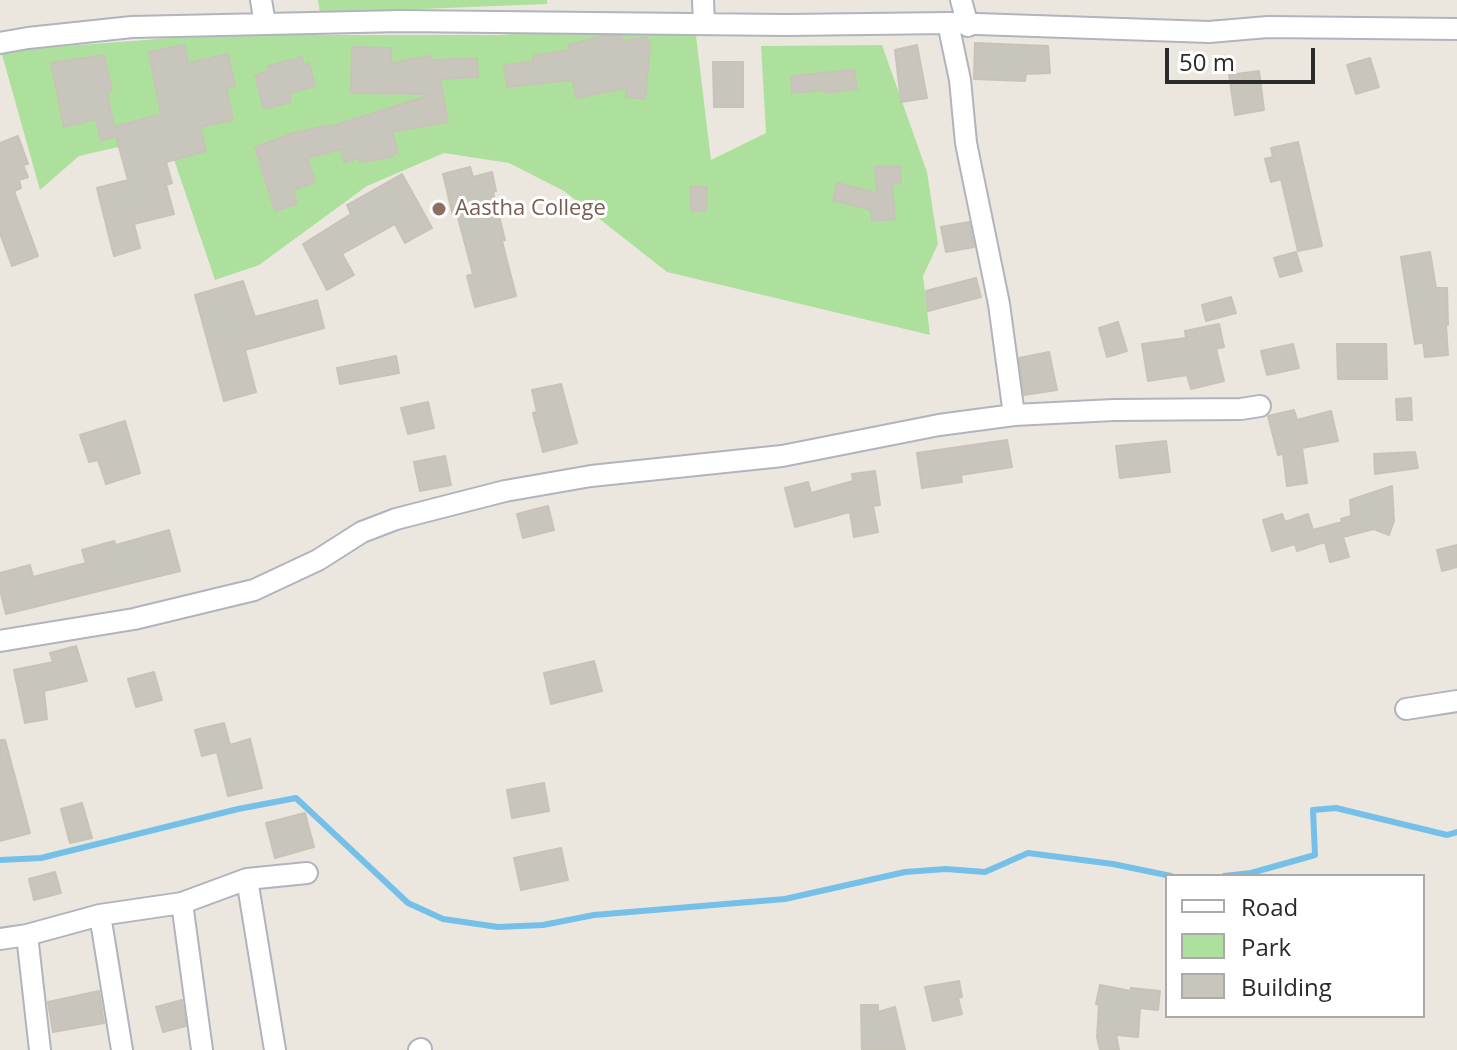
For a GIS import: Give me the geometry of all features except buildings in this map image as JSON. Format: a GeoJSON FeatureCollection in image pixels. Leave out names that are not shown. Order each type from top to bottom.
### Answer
{"type":"FeatureCollection","features":[{"type":"Feature","properties":{"kind":"street"},"geometry":{"type":"LineString","coordinates":[[261,0],[265,24]]}},
{"type":"Feature","properties":{"kind":"street"},"geometry":{"type":"LineString","coordinates":[[703,0],[704,24]]}},
{"type":"Feature","properties":{"kind":"street"},"geometry":{"type":"LineString","coordinates":[[961,0],[958,24],[966,143],[999,304],[1014,415]]}},
{"type":"Feature","properties":{"kind":"street"},"geometry":{"type":"LineString","coordinates":[[0,43],[132,27],[401,21],[958,24],[1209,32],[1268,27],[1457,29]]}},
{"type":"Feature","properties":{"kind":"street"},"geometry":{"type":"LineString","coordinates":[[0,641],[134,619],[254,590],[318,560],[362,532],[476,497],[591,476],[782,456],[939,425],[1014,415],[1260,406]]}},
{"type":"Feature","properties":{"kind":"street"},"geometry":{"type":"LineString","coordinates":[[1406,709],[1457,701]]}},
{"type":"Feature","properties":{"kind":"street"},"geometry":{"type":"LineString","coordinates":[[0,939],[27,935],[100,915],[182,903],[247,879],[307,873]]}},
{"type":"Feature","properties":{"kind":"street"},"geometry":{"type":"LineString","coordinates":[[247,879],[275,1050]]}},
{"type":"Feature","properties":{"kind":"street"},"geometry":{"type":"LineString","coordinates":[[182,903],[202,1050]]}},
{"type":"Feature","properties":{"kind":"street"},"geometry":{"type":"LineString","coordinates":[[100,915],[122,1050]]}},
{"type":"Feature","properties":{"kind":"street"},"geometry":{"type":"LineString","coordinates":[[27,935],[40,1050]]}},
{"type":"Feature","properties":{"kind":"green space"},"geometry":{"type":"Polygon","coordinates":[[[318,0],[547,0],[547,4],[320,13],[318,0]]]}},
{"type":"Feature","properties":{"kind":"green space"},"geometry":{"type":"Polygon","coordinates":[[[608,27],[696,36],[711,160],[766,133],[761,46],[882,45],[927,172],[938,244],[923,276],[930,335],[667,272],[564,191],[509,163],[444,153],[367,186],[259,265],[215,280],[166,136],[79,156],[40,190],[1,51],[210,35],[500,35],[608,27]]]}},
{"type":"Feature","properties":{"kind":"waterway"},"geometry":{"type":"LineString","coordinates":[[0,860],[41,858],[238,809],[296,798],[408,903],[443,919],[498,927],[543,925],[594,915],[785,899],[905,872],[946,869],[985,872],[1028,853],[1113,864],[1165,875]]}},
{"type":"Feature","properties":{"kind":"waterway"},"geometry":{"type":"LineString","coordinates":[[1242,874],[1315,855],[1313,810],[1336,808],[1447,835],[1457,832]]}},
{"type":"Feature","properties":{"kind":"place","name":"Aastha College"},"geometry":{"type":"Point","coordinates":[439,209]}}]}
